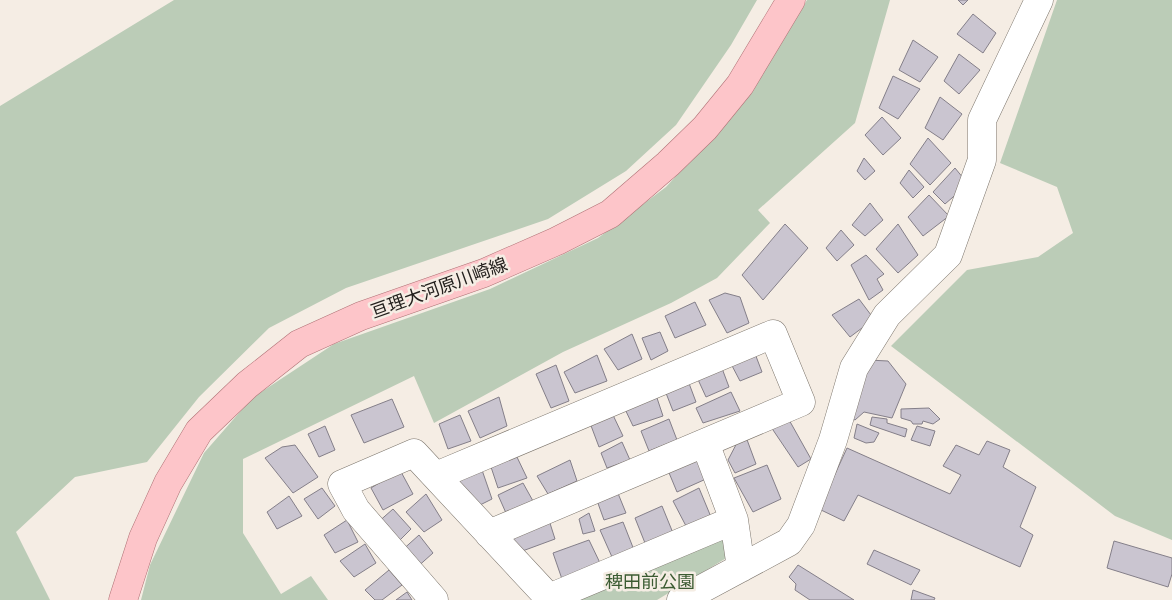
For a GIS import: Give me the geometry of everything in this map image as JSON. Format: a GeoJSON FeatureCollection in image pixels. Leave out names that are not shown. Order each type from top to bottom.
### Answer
{"type":"FeatureCollection","features":[{"type":"Feature","properties":{"kind":"main road","name":"亘理大河原川崎線"},"geometry":{"type":"LineString","coordinates":[[123,600],[143,538],[168,483],[199,431],[247,385],[299,344],[361,316],[484,273],[557,241],[610,214],[668,164],[705,128],[740,84],[791,0]]}},
{"type":"Feature","properties":{"kind":"street"},"geometry":{"type":"LineString","coordinates":[[681,600],[789,542],[801,525],[833,440],[854,368],[887,315],[948,255],[982,160],[982,120],[1039,0]]}},
{"type":"Feature","properties":{"kind":"street"},"geometry":{"type":"LineString","coordinates":[[436,476],[773,334],[801,402],[489,534]]}},
{"type":"Feature","properties":{"kind":"street"},"geometry":{"type":"LineString","coordinates":[[705,443],[734,520],[740,568]]}},
{"type":"Feature","properties":{"kind":"street"},"geometry":{"type":"LineString","coordinates":[[434,600],[356,510],[342,484],[414,453],[550,599],[734,520]]}},
{"type":"Feature","properties":{"kind":"green space"},"geometry":{"type":"Polygon","coordinates":[[[174,0],[757,0],[731,45],[676,125],[626,171],[548,219],[346,288],[269,328],[199,397],[147,462],[75,477],[16,532],[50,600],[0,600],[0,106],[174,0]]]}},
{"type":"Feature","properties":{"kind":"green space"},"geometry":{"type":"Polygon","coordinates":[[[807,0],[890,0],[855,123],[758,210],[770,223],[717,278],[671,303],[563,352],[434,423],[414,376],[243,459],[243,533],[281,594],[311,576],[328,600],[141,600],[150,565],[204,453],[252,398],[334,344],[490,289],[598,238],[666,187],[723,125],[807,0]]]}},
{"type":"Feature","properties":{"kind":"green space"},"geometry":{"type":"Polygon","coordinates":[[[1057,0],[1172,0],[1172,540],[1115,516],[891,346],[967,270],[1038,257],[1073,233],[1057,187],[1000,163],[1057,0]]]}},
{"type":"Feature","properties":{"kind":"green space","name":"稗田前公園"},"geometry":{"type":"Polygon","coordinates":[[[722,530],[728,557],[657,600],[561,600],[722,530]]]}},
{"type":"Feature","properties":{"kind":"building"},"geometry":{"type":"Polygon","coordinates":[[[958,0],[968,0],[963,5],[958,0]]]}},
{"type":"Feature","properties":{"kind":"building"},"geometry":{"type":"Polygon","coordinates":[[[973,14],[996,33],[983,53],[957,34],[973,14]]]}},
{"type":"Feature","properties":{"kind":"building"},"geometry":{"type":"Polygon","coordinates":[[[913,40],[938,57],[920,82],[899,70],[913,40]]]}},
{"type":"Feature","properties":{"kind":"building"},"geometry":{"type":"Polygon","coordinates":[[[959,54],[980,70],[959,94],[944,81],[959,54]]]}},
{"type":"Feature","properties":{"kind":"building"},"geometry":{"type":"Polygon","coordinates":[[[893,76],[920,89],[898,119],[879,108],[893,76]]]}},
{"type":"Feature","properties":{"kind":"building"},"geometry":{"type":"Polygon","coordinates":[[[940,97],[962,114],[943,140],[925,128],[940,97]]]}},
{"type":"Feature","properties":{"kind":"building"},"geometry":{"type":"Polygon","coordinates":[[[882,117],[901,138],[883,155],[865,135],[882,117]]]}},
{"type":"Feature","properties":{"kind":"building"},"geometry":{"type":"Polygon","coordinates":[[[928,138],[951,163],[930,185],[910,164],[928,138]]]}},
{"type":"Feature","properties":{"kind":"building"},"geometry":{"type":"Polygon","coordinates":[[[864,158],[875,171],[865,180],[857,171],[864,158]]]}},
{"type":"Feature","properties":{"kind":"building"},"geometry":{"type":"Polygon","coordinates":[[[955,168],[968,184],[945,204],[933,192],[955,168]]]}},
{"type":"Feature","properties":{"kind":"building"},"geometry":{"type":"Polygon","coordinates":[[[909,170],[924,187],[913,198],[900,183],[909,170]]]}},
{"type":"Feature","properties":{"kind":"building"},"geometry":{"type":"Polygon","coordinates":[[[929,195],[949,216],[923,236],[908,217],[929,195]]]}},
{"type":"Feature","properties":{"kind":"building"},"geometry":{"type":"Polygon","coordinates":[[[870,203],[883,220],[865,236],[852,225],[870,203]]]}},
{"type":"Feature","properties":{"kind":"building"},"geometry":{"type":"Polygon","coordinates":[[[785,224],[808,248],[763,300],[742,275],[785,224]]]}},
{"type":"Feature","properties":{"kind":"building"},"geometry":{"type":"Polygon","coordinates":[[[898,224],[918,255],[898,273],[876,249],[898,224]]]}},
{"type":"Feature","properties":{"kind":"building"},"geometry":{"type":"Polygon","coordinates":[[[841,230],[854,245],[837,261],[826,248],[841,230]]]}},
{"type":"Feature","properties":{"kind":"building"},"geometry":{"type":"Polygon","coordinates":[[[866,255],[884,274],[877,279],[883,290],[869,300],[851,265],[866,255]]]}},
{"type":"Feature","properties":{"kind":"building"},"geometry":{"type":"Polygon","coordinates":[[[725,293],[740,297],[749,323],[727,333],[709,300],[725,293]]]}},
{"type":"Feature","properties":{"kind":"building"},"geometry":{"type":"Polygon","coordinates":[[[859,299],[874,319],[850,337],[832,315],[859,299]]]}},
{"type":"Feature","properties":{"kind":"building"},"geometry":{"type":"Polygon","coordinates":[[[695,302],[706,325],[675,338],[665,316],[695,302]]]}},
{"type":"Feature","properties":{"kind":"building"},"geometry":{"type":"Polygon","coordinates":[[[660,332],[668,351],[651,360],[642,338],[660,332]]]}},
{"type":"Feature","properties":{"kind":"building"},"geometry":{"type":"Polygon","coordinates":[[[632,334],[642,359],[618,370],[604,349],[632,334]]]}},
{"type":"Feature","properties":{"kind":"building"},"geometry":{"type":"Polygon","coordinates":[[[754,351],[762,372],[740,381],[729,360],[754,351]]]}},
{"type":"Feature","properties":{"kind":"building"},"geometry":{"type":"Polygon","coordinates":[[[597,355],[607,381],[575,393],[564,372],[597,355]]]}},
{"type":"Feature","properties":{"kind":"building"},"geometry":{"type":"Polygon","coordinates":[[[868,360],[888,361],[906,384],[892,418],[864,412],[855,420],[849,417],[868,360]]]}},
{"type":"Feature","properties":{"kind":"building"},"geometry":{"type":"Polygon","coordinates":[[[720,363],[729,387],[706,397],[695,373],[720,363]]]}},
{"type":"Feature","properties":{"kind":"building"},"geometry":{"type":"Polygon","coordinates":[[[556,365],[569,401],[551,408],[536,374],[556,365]]]}},
{"type":"Feature","properties":{"kind":"building"},"geometry":{"type":"Polygon","coordinates":[[[687,378],[696,402],[673,411],[664,388],[687,378]]]}},
{"type":"Feature","properties":{"kind":"building"},"geometry":{"type":"Polygon","coordinates":[[[655,392],[663,416],[633,426],[624,407],[655,392]]]}},
{"type":"Feature","properties":{"kind":"building"},"geometry":{"type":"Polygon","coordinates":[[[731,392],[740,411],[703,423],[696,408],[731,392]]]}},
{"type":"Feature","properties":{"kind":"building"},"geometry":{"type":"Polygon","coordinates":[[[499,397],[507,426],[480,438],[468,411],[499,397]]]}},
{"type":"Feature","properties":{"kind":"building"},"geometry":{"type":"Polygon","coordinates":[[[392,399],[404,427],[364,443],[351,415],[392,399]]]}},
{"type":"Feature","properties":{"kind":"building"},"geometry":{"type":"Polygon","coordinates":[[[929,408],[940,419],[933,424],[923,421],[922,424],[913,424],[911,421],[901,418],[901,409],[929,408]]]}},
{"type":"Feature","properties":{"kind":"building"},"geometry":{"type":"Polygon","coordinates":[[[612,413],[623,436],[599,447],[590,423],[612,413]]]}},
{"type":"Feature","properties":{"kind":"building"},"geometry":{"type":"Polygon","coordinates":[[[460,415],[471,441],[448,449],[439,424],[460,415]]]}},
{"type":"Feature","properties":{"kind":"building"},"geometry":{"type":"Polygon","coordinates":[[[872,417],[887,419],[887,423],[907,429],[905,437],[870,425],[872,417]]]}},
{"type":"Feature","properties":{"kind":"building"},"geometry":{"type":"Polygon","coordinates":[[[788,418],[811,459],[798,467],[771,427],[788,418]]]}},
{"type":"Feature","properties":{"kind":"building"},"geometry":{"type":"Polygon","coordinates":[[[669,419],[677,440],[649,451],[641,431],[669,419]]]}},
{"type":"Feature","properties":{"kind":"building"},"geometry":{"type":"Polygon","coordinates":[[[857,424],[879,433],[874,442],[866,443],[854,438],[857,424]]]}},
{"type":"Feature","properties":{"kind":"building"},"geometry":{"type":"Polygon","coordinates":[[[325,426],[335,450],[319,457],[308,434],[325,426]]]}},
{"type":"Feature","properties":{"kind":"building"},"geometry":{"type":"Polygon","coordinates":[[[917,426],[935,431],[930,446],[911,440],[917,426]]]}},
{"type":"Feature","properties":{"kind":"building"},"geometry":{"type":"Polygon","coordinates":[[[746,437],[756,464],[735,473],[728,460],[739,439],[746,437]]]}},
{"type":"Feature","properties":{"kind":"building"},"geometry":{"type":"Polygon","coordinates":[[[987,441],[1010,450],[1003,467],[1036,487],[1020,527],[1033,535],[1020,567],[858,495],[844,521],[819,509],[847,448],[950,494],[961,475],[943,466],[956,445],[979,455],[987,441]]]}},
{"type":"Feature","properties":{"kind":"building"},"geometry":{"type":"Polygon","coordinates":[[[622,442],[630,460],[607,468],[601,453],[622,442]]]}},
{"type":"Feature","properties":{"kind":"building"},"geometry":{"type":"Polygon","coordinates":[[[295,445],[318,477],[293,493],[265,458],[282,447],[295,445]]]}},
{"type":"Feature","properties":{"kind":"building"},"geometry":{"type":"Polygon","coordinates":[[[516,455],[527,478],[498,488],[491,467],[516,455]]]}},
{"type":"Feature","properties":{"kind":"building"},"geometry":{"type":"Polygon","coordinates":[[[695,455],[706,479],[677,492],[667,468],[695,455]]]}},
{"type":"Feature","properties":{"kind":"building"},"geometry":{"type":"Polygon","coordinates":[[[570,460],[577,481],[548,494],[537,476],[570,460]]]}},
{"type":"Feature","properties":{"kind":"building"},"geometry":{"type":"Polygon","coordinates":[[[767,465],[781,499],[753,512],[734,478],[767,465]]]}},
{"type":"Feature","properties":{"kind":"building"},"geometry":{"type":"Polygon","coordinates":[[[400,470],[413,494],[383,510],[371,488],[400,470]]]}},
{"type":"Feature","properties":{"kind":"building"},"geometry":{"type":"Polygon","coordinates":[[[482,470],[492,499],[474,508],[453,480],[482,470]]]}},
{"type":"Feature","properties":{"kind":"building"},"geometry":{"type":"Polygon","coordinates":[[[523,483],[533,501],[506,513],[498,495],[523,483]]]}},
{"type":"Feature","properties":{"kind":"building"},"geometry":{"type":"Polygon","coordinates":[[[615,486],[626,513],[604,520],[595,495],[615,486]]]}},
{"type":"Feature","properties":{"kind":"building"},"geometry":{"type":"Polygon","coordinates":[[[322,488],[335,506],[318,519],[304,499],[322,488]]]}},
{"type":"Feature","properties":{"kind":"building"},"geometry":{"type":"Polygon","coordinates":[[[699,488],[711,517],[686,526],[673,501],[699,488]]]}},
{"type":"Feature","properties":{"kind":"building"},"geometry":{"type":"Polygon","coordinates":[[[426,494],[442,520],[424,532],[406,512],[426,494]]]}},
{"type":"Feature","properties":{"kind":"building"},"geometry":{"type":"Polygon","coordinates":[[[289,496],[302,516],[277,529],[267,512],[289,496]]]}},
{"type":"Feature","properties":{"kind":"building"},"geometry":{"type":"Polygon","coordinates":[[[662,506],[673,533],[645,543],[635,518],[662,506]]]}},
{"type":"Feature","properties":{"kind":"building"},"geometry":{"type":"Polygon","coordinates":[[[393,509],[411,529],[394,546],[376,524],[393,509]]]}},
{"type":"Feature","properties":{"kind":"building"},"geometry":{"type":"Polygon","coordinates":[[[589,513],[595,531],[583,534],[579,519],[589,513]]]}},
{"type":"Feature","properties":{"kind":"building"},"geometry":{"type":"Polygon","coordinates":[[[548,517],[555,539],[517,553],[509,536],[548,517]]]}},
{"type":"Feature","properties":{"kind":"building"},"geometry":{"type":"Polygon","coordinates":[[[347,520],[358,542],[335,553],[324,535],[347,520]]]}},
{"type":"Feature","properties":{"kind":"building"},"geometry":{"type":"Polygon","coordinates":[[[623,522],[634,550],[612,557],[600,530],[623,522]]]}},
{"type":"Feature","properties":{"kind":"building"},"geometry":{"type":"Polygon","coordinates":[[[419,535],[433,553],[415,569],[399,553],[419,535]]]}},
{"type":"Feature","properties":{"kind":"building"},"geometry":{"type":"Polygon","coordinates":[[[589,540],[601,565],[563,582],[553,553],[589,540]]]}},
{"type":"Feature","properties":{"kind":"building"},"geometry":{"type":"Polygon","coordinates":[[[1114,541],[1172,558],[1172,574],[1168,587],[1107,568],[1114,541]]]}},
{"type":"Feature","properties":{"kind":"building"},"geometry":{"type":"Polygon","coordinates":[[[365,544],[376,563],[354,577],[340,561],[365,544]]]}},
{"type":"Feature","properties":{"kind":"building"},"geometry":{"type":"Polygon","coordinates":[[[874,550],[920,570],[911,585],[867,564],[874,550]]]}},
{"type":"Feature","properties":{"kind":"building"},"geometry":{"type":"Polygon","coordinates":[[[798,565],[854,600],[810,600],[795,590],[796,584],[789,577],[798,565]]]}},
{"type":"Feature","properties":{"kind":"building"},"geometry":{"type":"Polygon","coordinates":[[[389,570],[402,585],[382,600],[375,600],[365,590],[389,570]]]}},
{"type":"Feature","properties":{"kind":"building"},"geometry":{"type":"Polygon","coordinates":[[[913,590],[935,598],[934,600],[911,600],[913,590]]]}},
{"type":"Feature","properties":{"kind":"building"},"geometry":{"type":"Polygon","coordinates":[[[407,592],[412,600],[396,600],[407,592]]]}}]}
